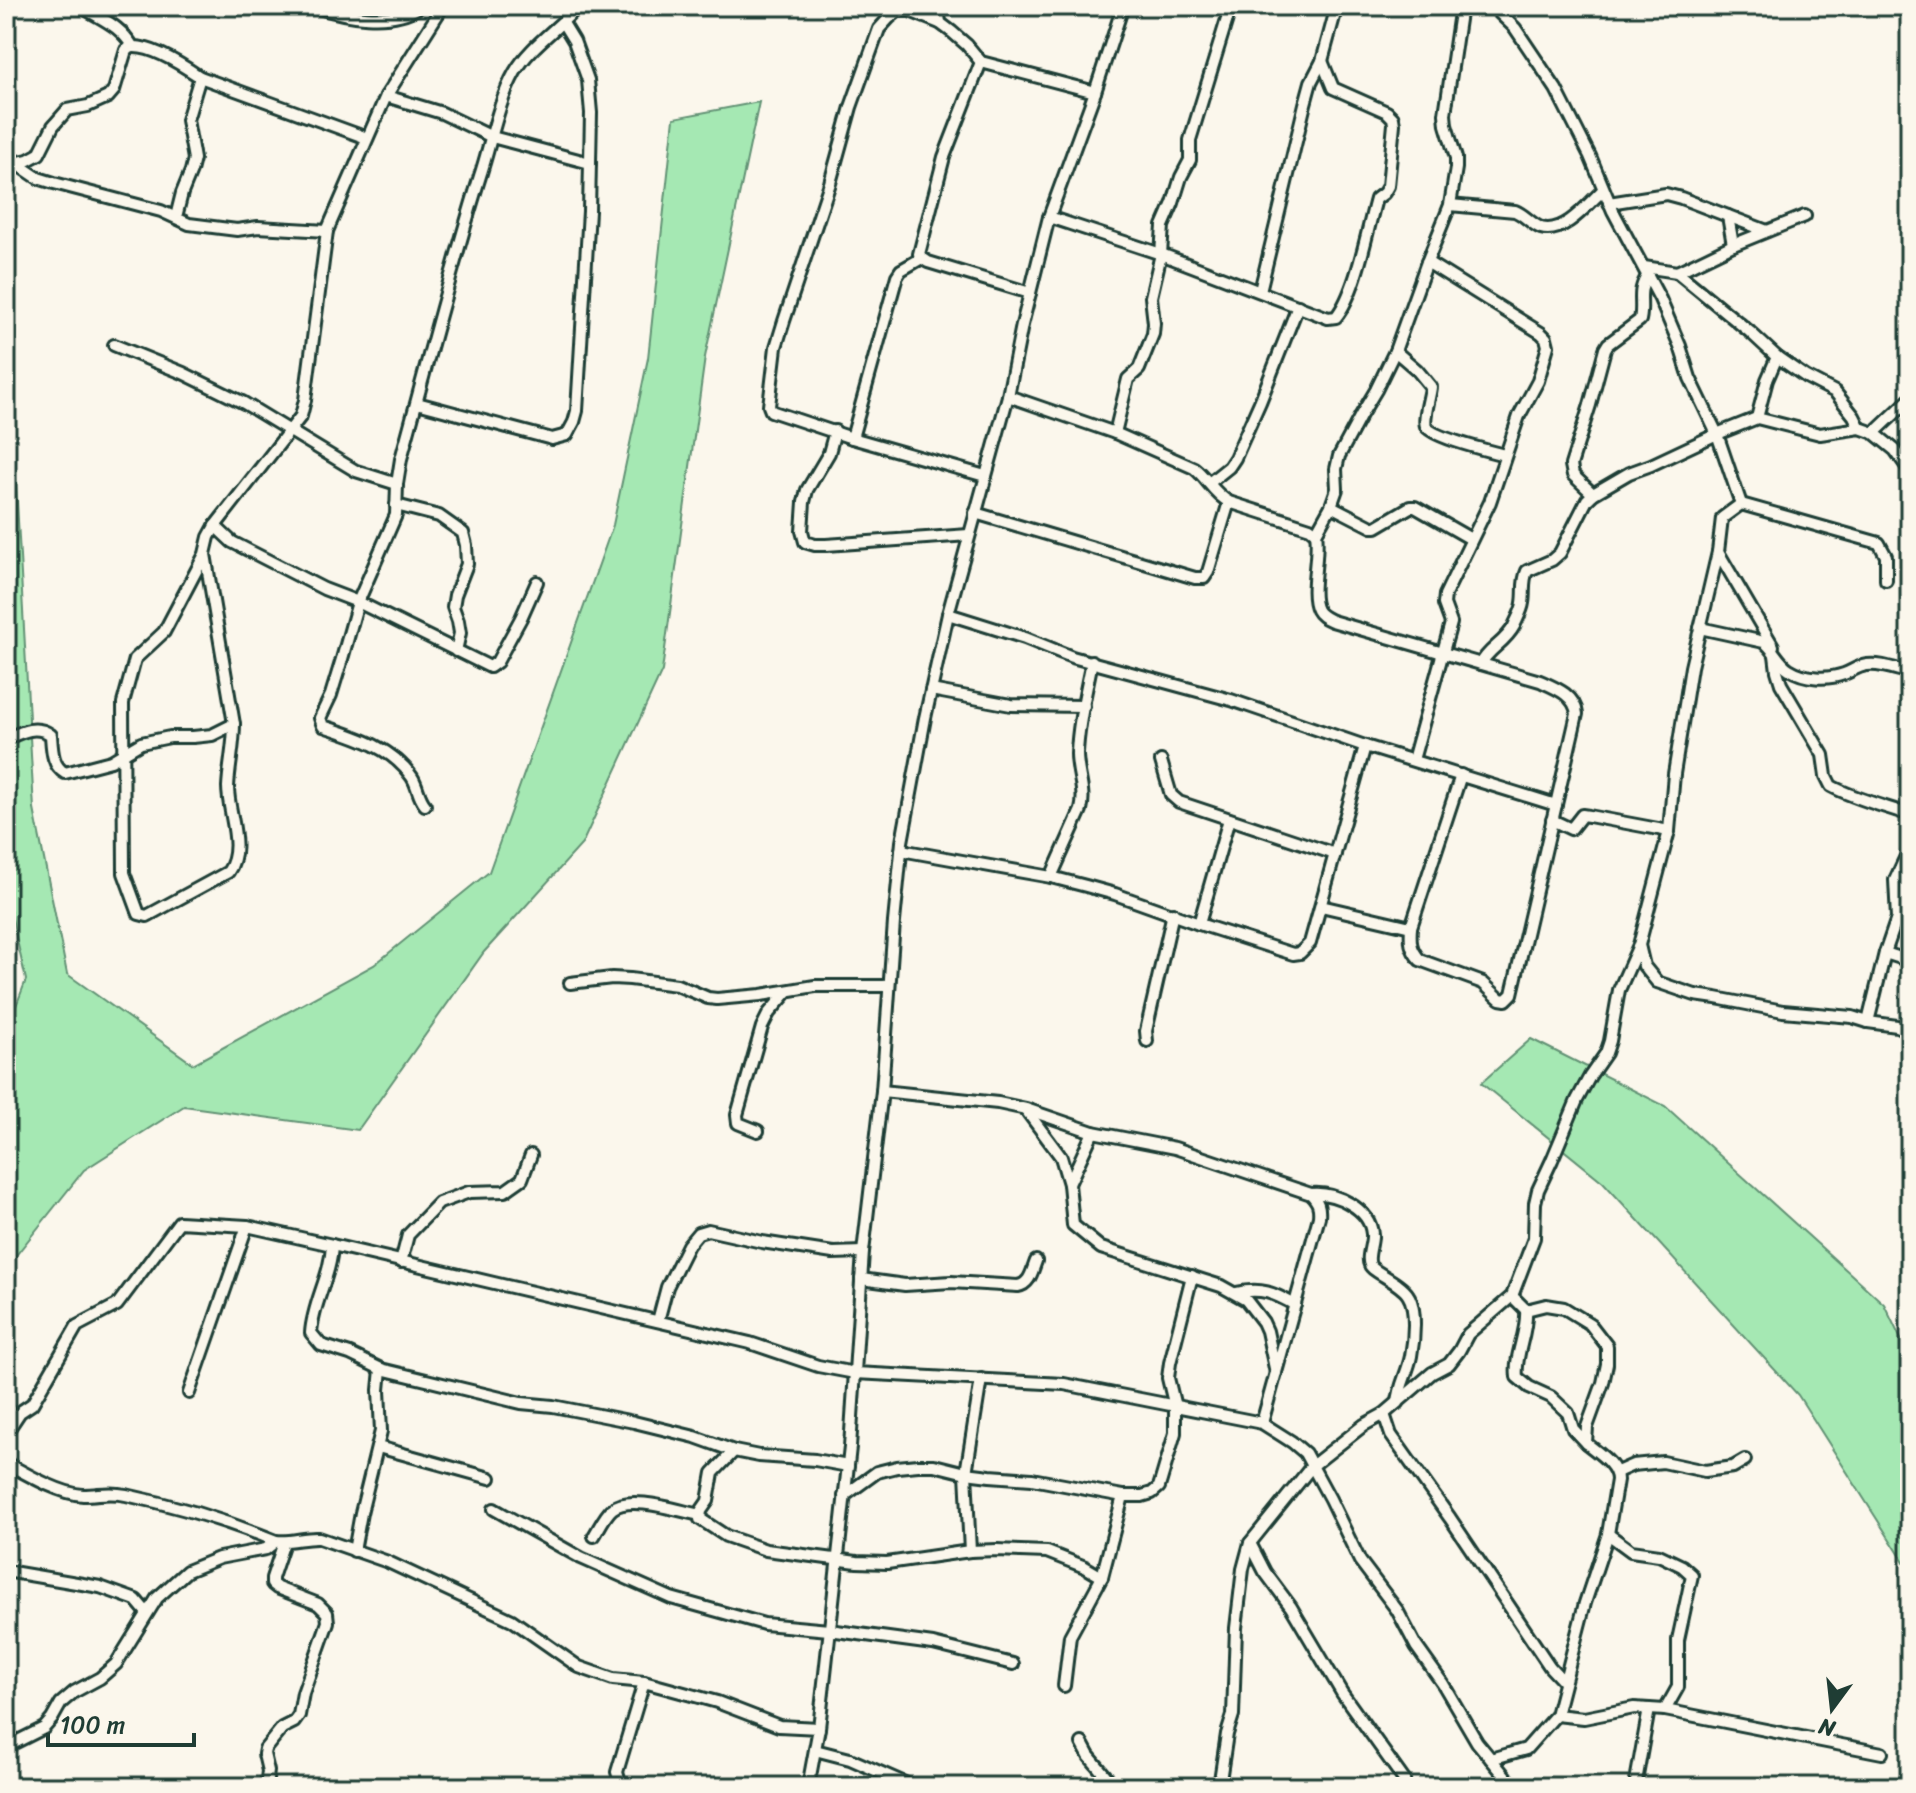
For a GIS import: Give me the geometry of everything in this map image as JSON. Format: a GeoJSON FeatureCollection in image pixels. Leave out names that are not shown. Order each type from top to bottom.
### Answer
{"type":"FeatureCollection","features":[{"type":"Feature","properties":{"kind":"street"},"geometry":{"type":"LineString","coordinates":[[81,6],[111,22],[125,34],[133,47]]}},
{"type":"Feature","properties":{"kind":"street"},"geometry":{"type":"LineString","coordinates":[[312,6],[340,14],[369,17],[408,13],[421,6]]}},
{"type":"Feature","properties":{"kind":"street"},"geometry":{"type":"LineString","coordinates":[[205,554],[234,724],[228,787],[236,849],[233,866],[228,872],[147,916],[139,914],[124,873],[123,703],[135,659],[164,632],[205,554],[215,526],[301,416],[327,231],[386,96],[442,6]]}},
{"type":"Feature","properties":{"kind":"street"},"geometry":{"type":"LineString","coordinates":[[425,805],[413,778],[397,760],[355,736],[323,726],[320,722],[358,602],[396,515],[401,459],[508,88],[517,69],[539,43],[578,6]]}},
{"type":"Feature","properties":{"kind":"street"},"geometry":{"type":"LineString","coordinates":[[938,6],[940,23]]}},
{"type":"Feature","properties":{"kind":"street"},"geometry":{"type":"LineString","coordinates":[[808,1787],[819,1728],[848,1466],[863,1252],[882,1091],[901,850],[948,614],[1008,396],[1049,217],[1123,6]]}},
{"type":"Feature","properties":{"kind":"street"},"geometry":{"type":"LineString","coordinates":[[1115,433],[1128,379],[1139,369],[1153,334],[1151,297],[1161,254],[1163,226],[1190,160],[1190,140],[1231,6]]}},
{"type":"Feature","properties":{"kind":"street"},"geometry":{"type":"LineString","coordinates":[[1260,291],[1305,104],[1311,82],[1322,61],[1337,6]]}},
{"type":"Feature","properties":{"kind":"street"},"geometry":{"type":"LineString","coordinates":[[1316,533],[1337,489],[1339,456],[1395,351],[1450,205],[1456,158],[1445,114],[1461,6]]}},
{"type":"Feature","properties":{"kind":"street"},"geometry":{"type":"LineString","coordinates":[[1492,6],[1515,28],[1556,89],[1590,156],[1609,203],[1646,271],[1680,346],[1690,378],[1717,434],[1741,504]]}},
{"type":"Feature","properties":{"kind":"street"},"geometry":{"type":"LineString","coordinates":[[985,476],[771,411],[776,347],[830,183],[843,131],[879,29],[889,18],[905,8],[940,23],[967,45],[981,62],[1095,92]]}},
{"type":"Feature","properties":{"kind":"street"},"geometry":{"type":"LineString","coordinates":[[417,403],[552,439],[567,435],[574,422],[589,211],[591,113],[588,80],[574,41],[563,23]]}},
{"type":"Feature","properties":{"kind":"street"},"geometry":{"type":"LineString","coordinates":[[11,164],[39,154],[53,126],[67,110],[88,106],[108,97],[114,90],[126,50],[133,47],[184,65],[200,77],[367,138]]}},
{"type":"Feature","properties":{"kind":"street"},"geometry":{"type":"LineString","coordinates":[[1049,217],[1161,254],[1332,319],[1342,309],[1351,290],[1376,199],[1388,186],[1394,124],[1393,118],[1378,108],[1333,88],[1322,61]]}},
{"type":"Feature","properties":{"kind":"street"},"geometry":{"type":"LineString","coordinates":[[981,62],[944,157],[919,254],[928,262],[1030,293]]}},
{"type":"Feature","properties":{"kind":"street"},"geometry":{"type":"LineString","coordinates":[[176,217],[194,159],[187,120],[200,77]]}},
{"type":"Feature","properties":{"kind":"street"},"geometry":{"type":"LineString","coordinates":[[386,96],[442,113],[492,137],[590,163]]}},
{"type":"Feature","properties":{"kind":"street"},"geometry":{"type":"LineString","coordinates":[[11,164],[38,178],[161,211],[189,224],[217,229],[258,227],[327,231]]}},
{"type":"Feature","properties":{"kind":"street"},"geometry":{"type":"LineString","coordinates":[[1450,205],[1515,211],[1540,227],[1554,229],[1565,225],[1603,190]]}},
{"type":"Feature","properties":{"kind":"street"},"geometry":{"type":"LineString","coordinates":[[1609,203],[1666,194],[1767,231]]}},
{"type":"Feature","properties":{"kind":"street"},"geometry":{"type":"LineString","coordinates":[[1728,216],[1733,245]]}},
{"type":"Feature","properties":{"kind":"street"},"geometry":{"type":"LineString","coordinates":[[1646,271],[1677,272],[1805,216]]}},
{"type":"Feature","properties":{"kind":"street"},"geometry":{"type":"LineString","coordinates":[[852,438],[897,276],[901,270],[922,258]]}},
{"type":"Feature","properties":{"kind":"street"},"geometry":{"type":"LineString","coordinates":[[1413,760],[1451,623],[1444,604],[1445,595],[1494,492],[1504,455],[1519,416],[1538,381],[1548,346],[1546,338],[1518,318],[1427,262]]}},
{"type":"Feature","properties":{"kind":"street"},"geometry":{"type":"LineString","coordinates":[[1593,494],[1573,475],[1571,465],[1605,349],[1640,320],[1640,292],[1646,271]]}},
{"type":"Feature","properties":{"kind":"street"},"geometry":{"type":"LineString","coordinates":[[1677,272],[1777,357],[1835,392],[1860,428]]}},
{"type":"Feature","properties":{"kind":"street"},"geometry":{"type":"LineString","coordinates":[[1209,483],[1235,458],[1298,306]]}},
{"type":"Feature","properties":{"kind":"street"},"geometry":{"type":"LineString","coordinates":[[114,345],[244,403],[356,471],[397,484]]}},
{"type":"Feature","properties":{"kind":"street"},"geometry":{"type":"LineString","coordinates":[[1395,351],[1431,387],[1426,421],[1429,430],[1444,439],[1504,455]]}},
{"type":"Feature","properties":{"kind":"street"},"geometry":{"type":"LineString","coordinates":[[1757,418],[1777,357]]}},
{"type":"Feature","properties":{"kind":"street"},"geometry":{"type":"LineString","coordinates":[[1008,396],[1115,433],[1194,468],[1220,498],[1310,528],[1316,533],[1318,542],[1314,595],[1317,610],[1322,616],[1540,681],[1564,692],[1576,707],[1577,714],[1512,994],[1506,1000],[1500,999],[1483,983],[1420,960],[1410,942],[1411,927],[1461,775]]}},
{"type":"Feature","properties":{"kind":"street"},"geometry":{"type":"LineString","coordinates":[[1874,433],[1910,399]]}},
{"type":"Feature","properties":{"kind":"street"},"geometry":{"type":"LineString","coordinates":[[1481,664],[1487,653],[1505,639],[1522,609],[1527,571],[1560,553],[1580,511],[1593,494],[1629,473],[1757,418],[1820,434],[1860,428],[1874,433],[1895,450],[1910,471]]}},
{"type":"Feature","properties":{"kind":"street"},"geometry":{"type":"LineString","coordinates":[[835,431],[829,453],[807,490],[802,531],[805,542],[826,545],[969,535]]}},
{"type":"Feature","properties":{"kind":"street"},"geometry":{"type":"LineString","coordinates":[[975,513],[1195,578],[1204,578],[1229,502]]}},
{"type":"Feature","properties":{"kind":"street"},"geometry":{"type":"LineString","coordinates":[[1219,1787],[1233,1715],[1236,1628],[1243,1569],[1250,1543],[1312,1466],[1364,1425],[1384,1414],[1432,1373],[1449,1364],[1468,1334],[1512,1296],[1534,1238],[1538,1190],[1577,1100],[1606,1053],[1619,990],[1639,945],[1669,831],[1674,774],[1691,667],[1718,552],[1722,518],[1741,504]]}},
{"type":"Feature","properties":{"kind":"street"},"geometry":{"type":"LineString","coordinates":[[1741,504],[1879,543],[1886,556],[1886,580]]}},
{"type":"Feature","properties":{"kind":"street"},"geometry":{"type":"LineString","coordinates":[[396,505],[439,516],[463,533],[467,564],[453,607],[460,633],[456,651]]}},
{"type":"Feature","properties":{"kind":"street"},"geometry":{"type":"LineString","coordinates":[[1331,506],[1372,527],[1415,507],[1471,539]]}},
{"type":"Feature","properties":{"kind":"street"},"geometry":{"type":"LineString","coordinates":[[215,526],[232,542],[485,665],[494,666],[537,582]]}},
{"type":"Feature","properties":{"kind":"street"},"geometry":{"type":"LineString","coordinates":[[1718,552],[1784,665]]}},
{"type":"Feature","properties":{"kind":"street"},"geometry":{"type":"LineString","coordinates":[[948,614],[1025,638],[1072,657],[1231,700],[1365,746],[1556,805]]}},
{"type":"Feature","properties":{"kind":"street"},"geometry":{"type":"LineString","coordinates":[[1700,628],[1764,642],[1792,671],[1814,678],[1845,674],[1869,664],[1910,673]]}},
{"type":"Feature","properties":{"kind":"street"},"geometry":{"type":"LineString","coordinates":[[1775,655],[1781,684],[1823,755],[1831,786],[1910,815]]}},
{"type":"Feature","properties":{"kind":"street"},"geometry":{"type":"LineString","coordinates":[[1051,877],[1083,800],[1077,759],[1092,661]]}},
{"type":"Feature","properties":{"kind":"street"},"geometry":{"type":"LineString","coordinates":[[931,690],[1011,705],[1084,706]]}},
{"type":"Feature","properties":{"kind":"street"},"geometry":{"type":"LineString","coordinates":[[6,739],[27,729],[46,732],[51,735],[58,769],[65,773],[111,761],[141,743],[170,737],[212,735],[234,724]]}},
{"type":"Feature","properties":{"kind":"street"},"geometry":{"type":"LineString","coordinates":[[901,850],[1051,877],[1115,894],[1293,954],[1300,953],[1310,943],[1365,746]]}},
{"type":"Feature","properties":{"kind":"street"},"geometry":{"type":"LineString","coordinates":[[1161,761],[1174,799],[1335,854]]}},
{"type":"Feature","properties":{"kind":"street"},"geometry":{"type":"LineString","coordinates":[[1552,820],[1571,829],[1582,815],[1669,831]]}},
{"type":"Feature","properties":{"kind":"street"},"geometry":{"type":"LineString","coordinates":[[1199,924],[1229,819]]}},
{"type":"Feature","properties":{"kind":"street"},"geometry":{"type":"LineString","coordinates":[[1868,1022],[1897,918],[1895,880],[1910,848]]}},
{"type":"Feature","properties":{"kind":"street"},"geometry":{"type":"LineString","coordinates":[[1321,906],[1411,927]]}},
{"type":"Feature","properties":{"kind":"street"},"geometry":{"type":"LineString","coordinates":[[1147,1041],[1146,1031],[1173,913]]}},
{"type":"Feature","properties":{"kind":"street"},"geometry":{"type":"LineString","coordinates":[[1639,945],[1644,966],[1651,977],[1671,988],[1783,1011],[1852,1017],[1897,1026],[1910,1032]]}},
{"type":"Feature","properties":{"kind":"street"},"geometry":{"type":"LineString","coordinates":[[1885,953],[1910,961]]}},
{"type":"Feature","properties":{"kind":"street"},"geometry":{"type":"LineString","coordinates":[[570,983],[630,979],[677,985],[717,999],[815,986],[889,986]]}},
{"type":"Feature","properties":{"kind":"street"},"geometry":{"type":"LineString","coordinates":[[758,1131],[738,1123],[737,1115],[762,1027],[769,1013],[788,991]]}},
{"type":"Feature","properties":{"kind":"street"},"geometry":{"type":"LineString","coordinates":[[882,1091],[998,1103],[1026,1109],[1093,1132],[1175,1148],[1311,1194],[1350,1203],[1368,1219],[1372,1235],[1371,1268],[1395,1282],[1409,1295],[1414,1314],[1411,1355],[1398,1403]]}},
{"type":"Feature","properties":{"kind":"street"},"geometry":{"type":"LineString","coordinates":[[1026,1109],[1061,1157],[1069,1184],[1073,1225],[1101,1248],[1192,1276],[1246,1300],[1267,1331],[1276,1375]]}},
{"type":"Feature","properties":{"kind":"street"},"geometry":{"type":"LineString","coordinates":[[1069,1184],[1093,1132]]}},
{"type":"Feature","properties":{"kind":"street"},"geometry":{"type":"LineString","coordinates":[[401,1262],[408,1235],[439,1203],[469,1192],[505,1191],[522,1179],[531,1155]]}},
{"type":"Feature","properties":{"kind":"street"},"geometry":{"type":"LineString","coordinates":[[1262,1423],[1319,1217],[1320,1207],[1311,1194]]}},
{"type":"Feature","properties":{"kind":"street"},"geometry":{"type":"LineString","coordinates":[[6,1433],[20,1412],[32,1404],[77,1326],[117,1305],[179,1222],[247,1226],[750,1343],[805,1363],[855,1373],[1064,1384],[1262,1423],[1305,1453],[1360,1561],[1397,1610],[1416,1646],[1443,1684],[1477,1742],[1514,1787]]}},
{"type":"Feature","properties":{"kind":"street"},"geometry":{"type":"LineString","coordinates":[[189,1393],[247,1226]]}},
{"type":"Feature","properties":{"kind":"street"},"geometry":{"type":"LineString","coordinates":[[658,1321],[667,1287],[688,1245],[698,1233],[708,1230],[833,1253],[863,1252]]}},
{"type":"Feature","properties":{"kind":"street"},"geometry":{"type":"LineString","coordinates":[[332,1245],[331,1267],[318,1298],[311,1333],[321,1345],[350,1354],[381,1369],[521,1403],[634,1422],[759,1456],[848,1466]]}},
{"type":"Feature","properties":{"kind":"street"},"geometry":{"type":"LineString","coordinates":[[861,1279],[905,1285],[951,1282],[1018,1286],[1027,1282],[1036,1261]]}},
{"type":"Feature","properties":{"kind":"street"},"geometry":{"type":"LineString","coordinates":[[844,1496],[877,1472],[897,1467],[934,1465],[966,1473],[1032,1479],[1123,1496],[1152,1493],[1159,1487],[1175,1433],[1175,1407],[1168,1378],[1192,1276]]}},
{"type":"Feature","properties":{"kind":"street"},"geometry":{"type":"LineString","coordinates":[[1236,1293],[1249,1290],[1273,1293],[1295,1305]]}},
{"type":"Feature","properties":{"kind":"street"},"geometry":{"type":"LineString","coordinates":[[1512,1296],[1526,1310],[1527,1320],[1517,1377],[1529,1387],[1551,1397],[1568,1413],[1573,1429],[1617,1472]]}},
{"type":"Feature","properties":{"kind":"street"},"geometry":{"type":"LineString","coordinates":[[1526,1310],[1546,1305],[1564,1308],[1590,1324],[1607,1346],[1603,1383],[1587,1427],[1586,1443]]}},
{"type":"Feature","properties":{"kind":"street"},"geometry":{"type":"LineString","coordinates":[[354,1551],[381,1431],[381,1369]]}},
{"type":"Feature","properties":{"kind":"street"},"geometry":{"type":"LineString","coordinates":[[970,1551],[966,1473],[981,1379]]}},
{"type":"Feature","properties":{"kind":"street"},"geometry":{"type":"LineString","coordinates":[[1384,1414],[1391,1435],[1550,1667],[1564,1682]]}},
{"type":"Feature","properties":{"kind":"street"},"geometry":{"type":"LineString","coordinates":[[378,1447],[490,1478]]}},
{"type":"Feature","properties":{"kind":"street"},"geometry":{"type":"LineString","coordinates":[[734,1451],[713,1473],[708,1501],[700,1519],[740,1542],[766,1550],[857,1562],[899,1563],[970,1551],[1047,1552],[1102,1577]]}},
{"type":"Feature","properties":{"kind":"street"},"geometry":{"type":"LineString","coordinates":[[6,1460],[40,1481],[74,1493],[116,1493],[164,1503],[280,1541]]}},
{"type":"Feature","properties":{"kind":"street"},"geometry":{"type":"LineString","coordinates":[[1617,1472],[1633,1465],[1663,1462],[1705,1471],[1733,1467],[1745,1460]]}},
{"type":"Feature","properties":{"kind":"street"},"geometry":{"type":"LineString","coordinates":[[1491,1759],[1526,1749],[1556,1715],[1585,1603],[1608,1534],[1617,1472]]}},
{"type":"Feature","properties":{"kind":"street"},"geometry":{"type":"LineString","coordinates":[[1064,1686],[1070,1636],[1102,1577],[1123,1496]]}},
{"type":"Feature","properties":{"kind":"street"},"geometry":{"type":"LineString","coordinates":[[594,1536],[612,1508],[628,1502],[700,1515]]}},
{"type":"Feature","properties":{"kind":"street"},"geometry":{"type":"LineString","coordinates":[[494,1509],[581,1558],[671,1598],[764,1624],[933,1644],[1013,1664]]}},
{"type":"Feature","properties":{"kind":"street"},"geometry":{"type":"LineString","coordinates":[[1608,1534],[1631,1551],[1659,1555],[1682,1566],[1692,1575],[1678,1640],[1678,1687],[1665,1710]]}},
{"type":"Feature","properties":{"kind":"street"},"geometry":{"type":"LineString","coordinates":[[6,1747],[44,1728],[61,1703],[116,1664],[157,1598],[187,1571],[219,1558],[266,1549],[280,1541],[309,1538],[319,1538],[422,1576],[512,1620],[579,1667],[613,1679],[644,1682],[717,1702],[779,1726],[819,1728]]}},
{"type":"Feature","properties":{"kind":"street"},"geometry":{"type":"LineString","coordinates":[[266,1787],[268,1771],[265,1749],[282,1728],[294,1722],[299,1715],[303,1693],[328,1622],[327,1613],[318,1604],[272,1584],[280,1541]]}},
{"type":"Feature","properties":{"kind":"street"},"geometry":{"type":"LineString","coordinates":[[1250,1543],[1342,1693],[1404,1780],[1405,1787]]}},
{"type":"Feature","properties":{"kind":"street"},"geometry":{"type":"LineString","coordinates":[[6,1571],[100,1587],[136,1600],[147,1613]]}},
{"type":"Feature","properties":{"kind":"street"},"geometry":{"type":"LineString","coordinates":[[633,1787],[620,1783],[617,1772],[644,1682]]}},
{"type":"Feature","properties":{"kind":"street"},"geometry":{"type":"LineString","coordinates":[[1556,1715],[1584,1718],[1634,1708],[1665,1710],[1882,1753]]}},
{"type":"Feature","properties":{"kind":"street"},"geometry":{"type":"LineString","coordinates":[[1635,1787],[1649,1709]]}},
{"type":"Feature","properties":{"kind":"street"},"geometry":{"type":"LineString","coordinates":[[1082,1743],[1115,1787]]}},
{"type":"Feature","properties":{"kind":"street"},"geometry":{"type":"LineString","coordinates":[[815,1750],[850,1759],[914,1787]]}},
{"type":"Feature","properties":{"kind":"green space"},"geometry":{"type":"Polygon","coordinates":[[[759,102],[705,357],[662,671],[582,844],[484,952],[358,1130],[184,1106],[84,1170],[6,1268],[6,1032],[26,980],[6,892],[6,304],[34,809],[67,974],[193,1064],[374,965],[489,872],[613,525],[648,358],[674,118],[759,102]]]}},
{"type":"Feature","properties":{"kind":"green space"},"geometry":{"type":"Polygon","coordinates":[[[1531,1039],[1665,1106],[1884,1304],[1910,1358],[1910,1571],[1798,1395],[1603,1182],[1481,1083],[1531,1039]]]}}]}
